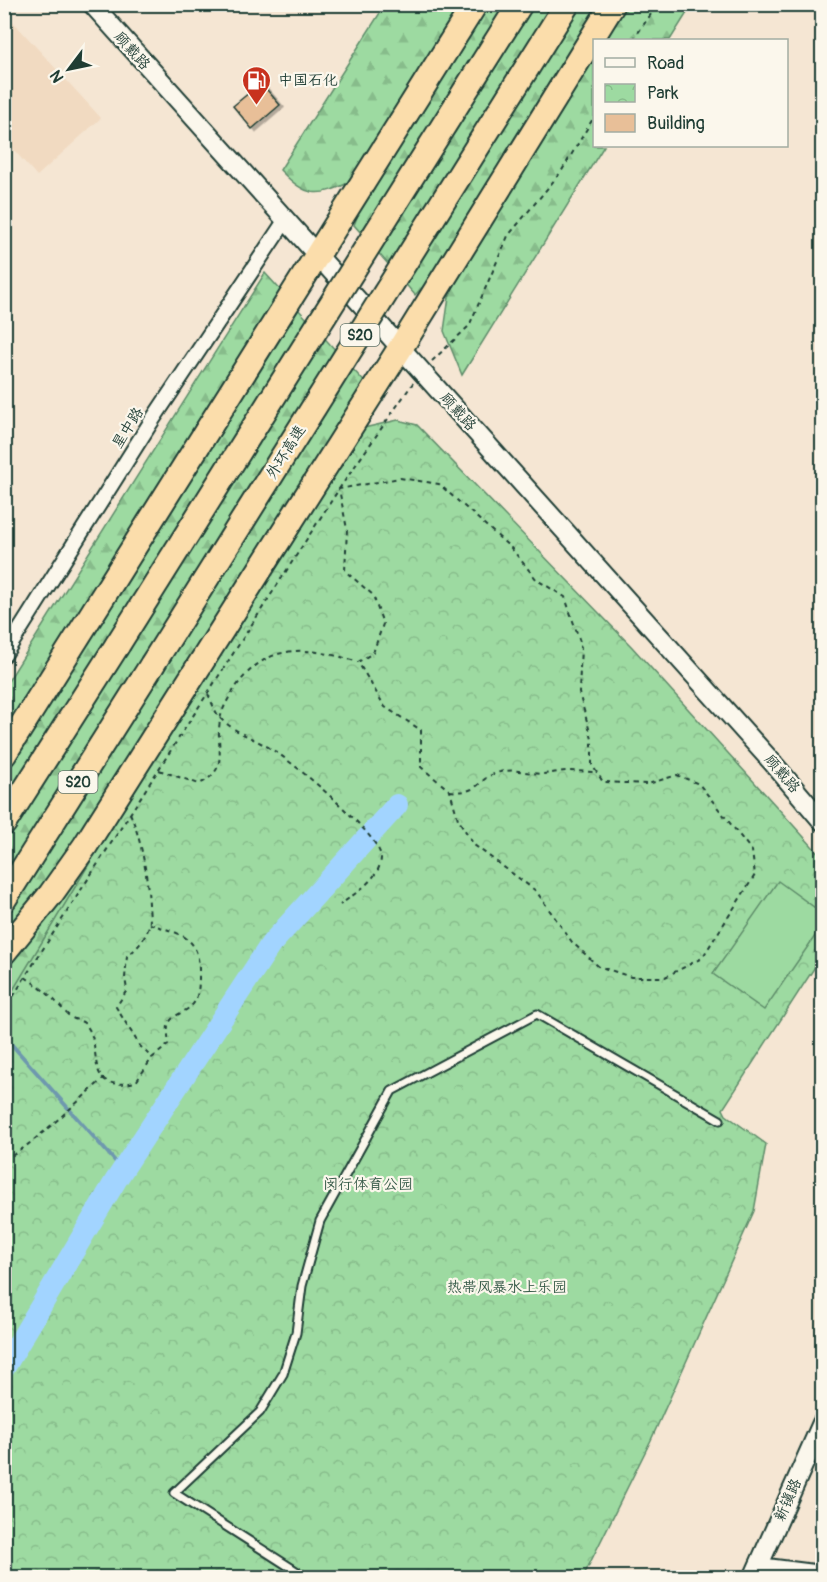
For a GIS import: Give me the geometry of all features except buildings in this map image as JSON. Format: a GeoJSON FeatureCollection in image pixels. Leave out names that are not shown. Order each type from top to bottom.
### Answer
{"type":"FeatureCollection","features":[{"type":"Feature","properties":{"kind":"highway"},"geometry":{"type":"LineString","coordinates":[[4,754],[475,4]]}},
{"type":"Feature","properties":{"kind":"highway","name":"S20"},"geometry":{"type":"LineString","coordinates":[[4,823],[520,4]]}},
{"type":"Feature","properties":{"kind":"highway","name":"外环高速"},"geometry":{"type":"LineString","coordinates":[[4,899],[567,4]]}},
{"type":"Feature","properties":{"kind":"highway"},"geometry":{"type":"LineString","coordinates":[[4,952],[51,894],[85,846],[401,347],[613,4]]}},
{"type":"Feature","properties":{"kind":"main road","name":"顾戴路"},"geometry":{"type":"LineString","coordinates":[[92,4],[772,762],[822,821]]}},
{"type":"Feature","properties":{"kind":"main road","name":"新镇路"},"geometry":{"type":"LineString","coordinates":[[756,1571],[822,1423]]}},
{"type":"Feature","properties":{"kind":"street","name":"星中路"},"geometry":{"type":"LineString","coordinates":[[4,656],[152,422],[285,221]]}},
{"type":"Feature","properties":{"kind":"street"},"geometry":{"type":"LineString","coordinates":[[756,1571],[822,1573]]}},
{"type":"Feature","properties":{"kind":"lane"},"geometry":{"type":"LineString","coordinates":[[307,1578],[174,1493],[260,1412],[284,1374],[296,1333],[302,1286],[320,1221],[392,1091],[537,1014],[720,1120]]}},
{"type":"Feature","properties":{"kind":"path"},"geometry":{"type":"LineString","coordinates":[[634,39],[658,4]]}},
{"type":"Feature","properties":{"kind":"path"},"geometry":{"type":"LineString","coordinates":[[4,1012],[339,489],[422,371],[469,326],[508,237],[561,172],[593,119]]}},
{"type":"Feature","properties":{"kind":"path"},"geometry":{"type":"LineString","coordinates":[[339,489],[400,478],[439,484],[510,548],[537,580],[565,597],[581,645],[579,693],[592,739],[592,765],[596,772],[603,782],[648,784],[677,775],[699,784],[752,851],[755,875],[702,958],[665,977],[631,977],[598,966],[572,942],[536,891],[474,845],[458,819],[450,791]]}},
{"type":"Feature","properties":{"kind":"path"},"geometry":{"type":"LineString","coordinates":[[339,489],[347,529],[345,571],[372,595],[383,624],[373,653],[358,662]]}},
{"type":"Feature","properties":{"kind":"path"},"geometry":{"type":"LineString","coordinates":[[158,770],[181,780],[199,784],[210,779],[217,770],[221,755],[218,734],[220,718],[234,690],[248,670],[266,658],[285,651],[304,651],[334,655],[358,662],[385,707],[421,730],[421,767],[450,791],[464,793],[474,790],[485,779],[498,772],[517,769],[540,774],[567,771],[596,772]]}},
{"type":"Feature","properties":{"kind":"path"},"geometry":{"type":"LineString","coordinates":[[208,694],[220,718],[286,759],[357,821],[380,848],[382,858],[377,872],[367,884],[340,905]]}},
{"type":"Feature","properties":{"kind":"path"},"geometry":{"type":"LineString","coordinates":[[130,813],[137,829],[142,851],[150,924],[138,948],[128,956],[125,978],[127,990],[116,1007],[140,1046],[152,1058]]}},
{"type":"Feature","properties":{"kind":"path"},"geometry":{"type":"LineString","coordinates":[[25,977],[42,988],[71,1018],[83,1022],[94,1045],[98,1071],[104,1078],[111,1083],[123,1085],[136,1082],[152,1058],[168,1045],[168,1026],[172,1018],[188,1010],[195,1002],[199,984],[197,950],[187,938],[150,924]]}},
{"type":"Feature","properties":{"kind":"path"},"geometry":{"type":"LineString","coordinates":[[4,1159],[9,1159],[47,1129],[104,1078]]}},
{"type":"Feature","properties":{"kind":"shaded area"},"geometry":{"type":"Polygon","coordinates":[[[5,13],[101,118],[37,176],[5,140],[5,13]]]}},
{"type":"Feature","properties":{"kind":"green space"},"geometry":{"type":"Polygon","coordinates":[[[385,5],[466,5],[352,181],[321,192],[306,190],[280,170],[385,5]]]}},
{"type":"Feature","properties":{"kind":"green space"},"geometry":{"type":"Polygon","coordinates":[[[489,5],[601,5],[427,283],[415,295],[354,225],[361,207],[489,5]]]}},
{"type":"Feature","properties":{"kind":"green space"},"geometry":{"type":"Polygon","coordinates":[[[626,5],[692,5],[671,39],[604,39],[626,5]]]}},
{"type":"Feature","properties":{"kind":"green space"},"geometry":{"type":"Polygon","coordinates":[[[593,57],[593,147],[603,147],[462,375],[444,331],[449,297],[460,271],[593,57]]]}},
{"type":"Feature","properties":{"kind":"green space"},"geometry":{"type":"Polygon","coordinates":[[[265,273],[381,400],[165,738],[5,1005],[5,686],[265,273]]]}},
{"type":"Feature","properties":{"kind":"green space","name":"闵行体育公园"},"geometry":{"type":"Polygon","coordinates":[[[398,420],[417,425],[632,647],[822,857],[822,956],[723,1109],[726,1115],[766,1144],[754,1211],[651,1440],[583,1577],[5,1577],[4,1005],[165,738],[364,428],[398,420]]]}},
{"type":"Feature","properties":{"kind":"green space"},"geometry":{"type":"Polygon","coordinates":[[[778,881],[822,913],[822,926],[764,1010],[713,974],[778,881]]]}},
{"type":"Feature","properties":{"kind":"waterway"},"geometry":{"type":"LineString","coordinates":[[4,1368],[116,1180],[271,944],[397,805]]}},
{"type":"Feature","properties":{"kind":"waterway"},"geometry":{"type":"LineString","coordinates":[[5,1037],[123,1170]]}},
{"type":"Feature","properties":{"kind":"place","name":"中国石化"},"geometry":{"type":"Point","coordinates":[257,106]}},
{"type":"Feature","properties":{"kind":"park label","name":"热带风暴水上乐园"},"geometry":{"type":"Point","coordinates":[507,1287]}}]}
